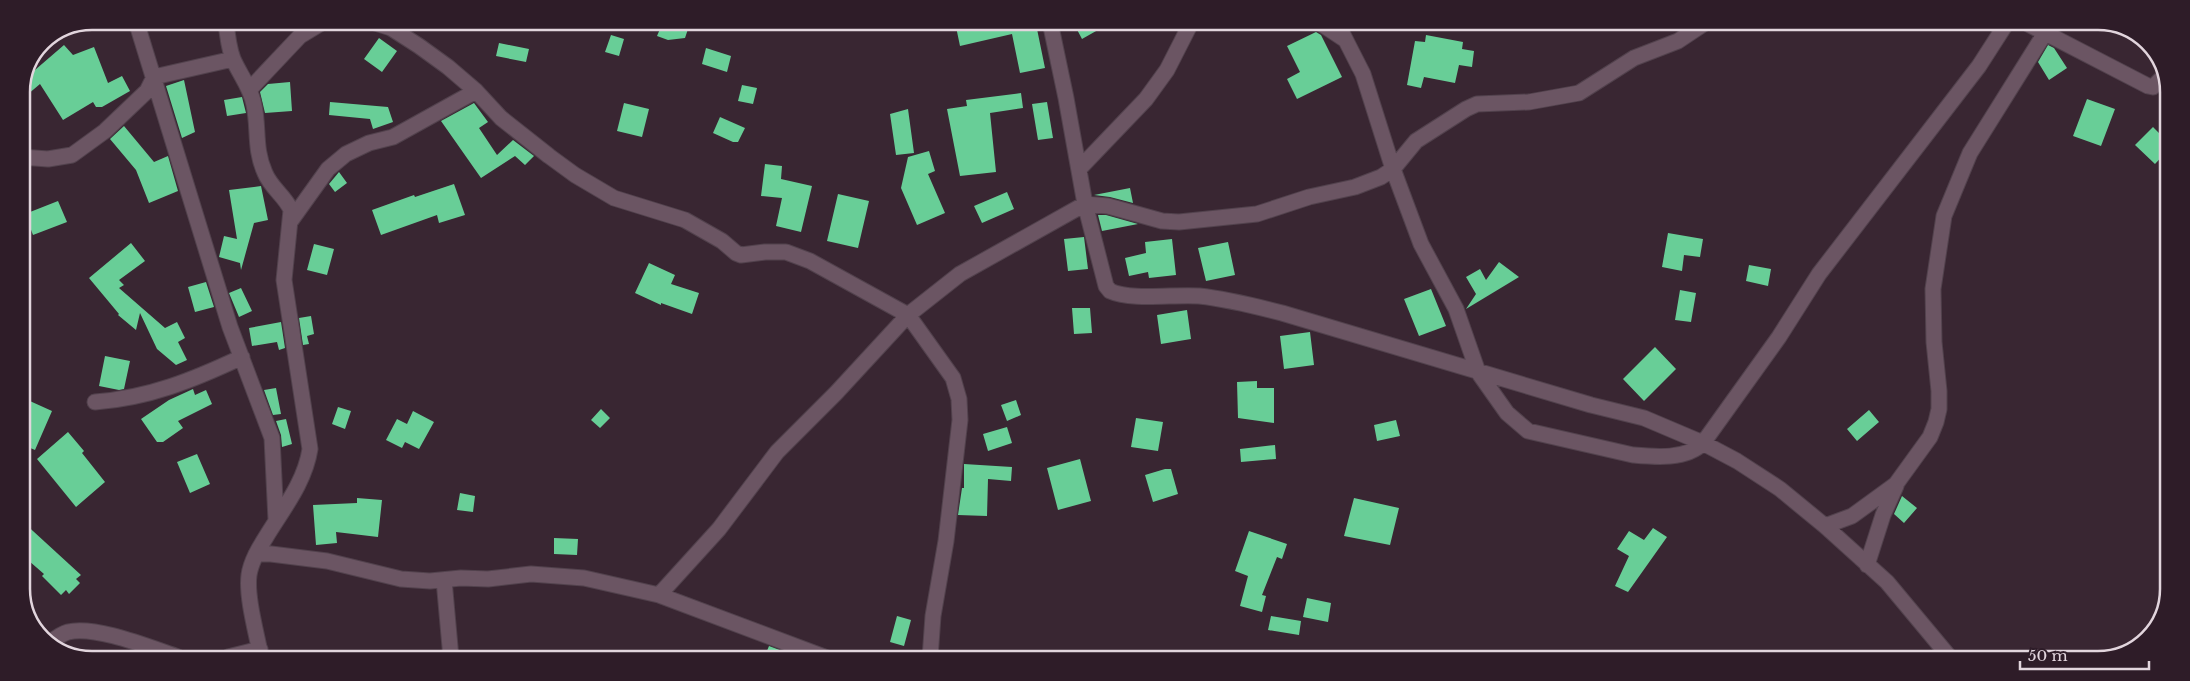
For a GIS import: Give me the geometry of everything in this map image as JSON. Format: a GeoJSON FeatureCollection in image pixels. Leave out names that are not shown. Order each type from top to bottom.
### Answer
{"type":"FeatureCollection","features":[{"type":"Feature","properties":{"kind":"street"},"geometry":{"type":"LineString","coordinates":[[139,30],[200,235],[272,438],[276,520]]}},
{"type":"Feature","properties":{"kind":"street"},"geometry":{"type":"LineString","coordinates":[[228,30],[233,59],[250,89],[255,105],[256,142],[264,172],[269,182],[288,202],[291,210],[284,280],[310,449],[308,465],[300,482],[256,554],[249,573],[248,585],[260,651]]}},
{"type":"Feature","properties":{"kind":"street"},"geometry":{"type":"LineString","coordinates":[[250,89],[300,36],[310,30]]}},
{"type":"Feature","properties":{"kind":"street"},"geometry":{"type":"LineString","coordinates":[[394,30],[419,46],[476,91],[501,118],[550,156],[575,175],[614,198],[685,220],[722,241],[741,255],[786,252],[810,261],[908,315],[953,378],[959,399],[960,420],[946,541],[933,616],[930,651]]}},
{"type":"Feature","properties":{"kind":"street"},"geometry":{"type":"LineString","coordinates":[[1052,30],[1085,204],[1106,286],[1115,293],[1198,296],[1247,304],[1591,405],[1644,418],[1703,443],[1737,461],[1780,488],[1825,526],[1887,582],[1944,651]]}},
{"type":"Feature","properties":{"kind":"street"},"geometry":{"type":"LineString","coordinates":[[1079,169],[1146,99],[1167,70],[1187,30]]}},
{"type":"Feature","properties":{"kind":"street"},"geometry":{"type":"LineString","coordinates":[[1330,30],[1344,39]]}},
{"type":"Feature","properties":{"kind":"street"},"geometry":{"type":"LineString","coordinates":[[1340,30],[1363,74],[1393,169],[1421,244],[1456,309],[1478,372],[1507,413],[1528,431],[1633,455],[1650,457],[1695,451],[1703,443],[1779,337],[1819,274],[1978,66],[2002,30]]}},
{"type":"Feature","properties":{"kind":"street"},"geometry":{"type":"LineString","coordinates":[[658,595],[719,529],[777,452],[836,393],[908,315],[960,274],[1085,204],[1108,206],[1162,222],[1214,219],[1257,214],[1309,197],[1354,187],[1381,177],[1393,169],[1416,141],[1466,109],[1477,104],[1529,102],[1578,93],[1634,58],[1678,41],[1694,30]]}},
{"type":"Feature","properties":{"kind":"street"},"geometry":{"type":"LineString","coordinates":[[2039,30],[2148,86],[2153,87],[2159,81]]}},
{"type":"Feature","properties":{"kind":"street"},"geometry":{"type":"LineString","coordinates":[[1868,565],[1883,515],[1896,484],[1930,437],[1939,409],[1934,342],[1933,289],[1944,216],[1970,153],[2045,33]]}},
{"type":"Feature","properties":{"kind":"street"},"geometry":{"type":"LineString","coordinates":[[154,77],[233,59]]}},
{"type":"Feature","properties":{"kind":"street"},"geometry":{"type":"LineString","coordinates":[[30,157],[48,159],[72,155],[105,131],[147,91],[154,77]]}},
{"type":"Feature","properties":{"kind":"street"},"geometry":{"type":"LineString","coordinates":[[290,222],[328,169],[346,154],[368,143],[393,136],[476,91]]}},
{"type":"Feature","properties":{"kind":"street"},"geometry":{"type":"LineString","coordinates":[[94,402],[123,400],[153,394],[194,379],[242,357]]}},
{"type":"Feature","properties":{"kind":"street"},"geometry":{"type":"LineString","coordinates":[[1825,526],[1852,516],[1896,484]]}},
{"type":"Feature","properties":{"kind":"street"},"geometry":{"type":"LineString","coordinates":[[256,554],[327,561],[401,579],[430,582],[546,574],[584,578],[658,595],[808,651]]}},
{"type":"Feature","properties":{"kind":"street"},"geometry":{"type":"LineString","coordinates":[[444,580],[450,651]]}},
{"type":"Feature","properties":{"kind":"street"},"geometry":{"type":"LineString","coordinates":[[55,639],[62,634],[76,631],[117,636],[161,651]]}},
{"type":"Feature","properties":{"kind":"building"},"geometry":{"type":"Polygon","coordinates":[[[660,30],[688,30],[685,38],[668,40],[657,36],[660,30]]]}},
{"type":"Feature","properties":{"kind":"building"},"geometry":{"type":"Polygon","coordinates":[[[957,30],[1037,30],[1045,68],[1020,73],[1012,34],[960,46],[957,30]]]}},
{"type":"Feature","properties":{"kind":"building"},"geometry":{"type":"Polygon","coordinates":[[[1077,30],[1098,30],[1082,39],[1077,30]]]}},
{"type":"Feature","properties":{"kind":"building"},"geometry":{"type":"Polygon","coordinates":[[[1316,32],[1321,35],[1342,77],[1297,99],[1287,79],[1300,72],[1287,46],[1316,32]]]}},
{"type":"Feature","properties":{"kind":"building"},"geometry":{"type":"Polygon","coordinates":[[[611,35],[624,39],[619,56],[605,52],[611,35]]]}},
{"type":"Feature","properties":{"kind":"building"},"geometry":{"type":"Polygon","coordinates":[[[1426,35],[1463,42],[1462,49],[1474,51],[1472,67],[1459,65],[1455,83],[1424,77],[1421,88],[1407,85],[1415,41],[1425,42],[1426,35]]]}},
{"type":"Feature","properties":{"kind":"building"},"geometry":{"type":"Polygon","coordinates":[[[379,38],[397,51],[382,72],[364,59],[379,38]]]}},
{"type":"Feature","properties":{"kind":"building"},"geometry":{"type":"Polygon","coordinates":[[[499,43],[529,49],[526,62],[496,56],[499,43]]]}},
{"type":"Feature","properties":{"kind":"building"},"geometry":{"type":"Polygon","coordinates":[[[64,45],[73,55],[94,47],[108,83],[122,76],[130,91],[102,107],[96,107],[93,102],[63,120],[40,84],[30,92],[34,71],[64,45]]]}},
{"type":"Feature","properties":{"kind":"building"},"geometry":{"type":"Polygon","coordinates":[[[2048,45],[2054,48],[2067,68],[2049,80],[2038,62],[2048,45]]]}},
{"type":"Feature","properties":{"kind":"building"},"geometry":{"type":"Polygon","coordinates":[[[706,48],[731,56],[727,72],[702,64],[706,48]]]}},
{"type":"Feature","properties":{"kind":"building"},"geometry":{"type":"Polygon","coordinates":[[[184,80],[195,132],[182,138],[166,86],[184,80]]]}},
{"type":"Feature","properties":{"kind":"building"},"geometry":{"type":"Polygon","coordinates":[[[290,82],[292,111],[265,113],[260,92],[268,84],[290,82]]]}},
{"type":"Feature","properties":{"kind":"building"},"geometry":{"type":"Polygon","coordinates":[[[742,85],[757,88],[753,104],[738,101],[742,85]]]}},
{"type":"Feature","properties":{"kind":"building"},"geometry":{"type":"Polygon","coordinates":[[[1021,93],[1023,108],[990,113],[996,172],[960,176],[947,109],[967,106],[966,100],[1021,93]]]}},
{"type":"Feature","properties":{"kind":"building"},"geometry":{"type":"Polygon","coordinates":[[[242,97],[246,113],[227,116],[224,100],[242,97]]]}},
{"type":"Feature","properties":{"kind":"building"},"geometry":{"type":"Polygon","coordinates":[[[2087,99],[2115,109],[2101,146],[2073,136],[2087,99]]]}},
{"type":"Feature","properties":{"kind":"building"},"geometry":{"type":"Polygon","coordinates":[[[330,102],[388,107],[393,122],[373,129],[370,119],[329,115],[330,102]]]}},
{"type":"Feature","properties":{"kind":"building"},"geometry":{"type":"Polygon","coordinates":[[[1047,102],[1053,138],[1038,140],[1032,104],[1047,102]]]}},
{"type":"Feature","properties":{"kind":"building"},"geometry":{"type":"Polygon","coordinates":[[[474,103],[488,122],[479,128],[497,155],[513,140],[534,156],[525,165],[515,156],[481,178],[441,121],[474,103]]]}},
{"type":"Feature","properties":{"kind":"building"},"geometry":{"type":"Polygon","coordinates":[[[624,103],[649,109],[642,137],[617,131],[624,103]]]}},
{"type":"Feature","properties":{"kind":"building"},"geometry":{"type":"Polygon","coordinates":[[[908,109],[914,153],[896,155],[890,114],[908,109]]]}},
{"type":"Feature","properties":{"kind":"building"},"geometry":{"type":"Polygon","coordinates":[[[720,117],[745,128],[738,142],[733,142],[713,133],[720,117]]]}},
{"type":"Feature","properties":{"kind":"building"},"geometry":{"type":"Polygon","coordinates":[[[124,126],[154,162],[168,156],[178,191],[149,203],[136,170],[110,139],[124,126]]]}},
{"type":"Feature","properties":{"kind":"building"},"geometry":{"type":"Polygon","coordinates":[[[2153,127],[2160,134],[2160,159],[2155,164],[2135,145],[2153,127]]]}},
{"type":"Feature","properties":{"kind":"building"},"geometry":{"type":"Polygon","coordinates":[[[929,151],[935,171],[928,174],[945,213],[917,225],[901,188],[908,157],[929,151]]]}},
{"type":"Feature","properties":{"kind":"building"},"geometry":{"type":"Polygon","coordinates":[[[765,164],[782,166],[781,179],[812,186],[801,232],[776,226],[782,198],[761,196],[765,164]]]}},
{"type":"Feature","properties":{"kind":"building"},"geometry":{"type":"Polygon","coordinates":[[[339,172],[347,183],[335,192],[329,184],[339,172]]]}},
{"type":"Feature","properties":{"kind":"building"},"geometry":{"type":"Polygon","coordinates":[[[454,184],[465,215],[439,223],[437,215],[381,235],[372,210],[414,195],[415,197],[454,184]]]}},
{"type":"Feature","properties":{"kind":"building"},"geometry":{"type":"Polygon","coordinates":[[[261,186],[268,220],[254,223],[241,270],[240,263],[219,257],[224,236],[237,239],[229,190],[261,186]]]}},
{"type":"Feature","properties":{"kind":"building"},"geometry":{"type":"Polygon","coordinates":[[[1130,188],[1133,203],[1094,195],[1130,188]]]}},
{"type":"Feature","properties":{"kind":"building"},"geometry":{"type":"Polygon","coordinates":[[[1007,192],[1014,209],[982,223],[974,206],[1007,192]]]}},
{"type":"Feature","properties":{"kind":"building"},"geometry":{"type":"Polygon","coordinates":[[[838,194],[869,201],[858,248],[827,241],[838,194]]]}},
{"type":"Feature","properties":{"kind":"building"},"geometry":{"type":"Polygon","coordinates":[[[58,201],[67,222],[33,235],[30,227],[30,212],[58,201]]]}},
{"type":"Feature","properties":{"kind":"building"},"geometry":{"type":"Polygon","coordinates":[[[1098,215],[1106,215],[1138,224],[1102,231],[1098,215]]]}},
{"type":"Feature","properties":{"kind":"building"},"geometry":{"type":"Polygon","coordinates":[[[1668,233],[1703,239],[1700,257],[1684,255],[1682,271],[1662,267],[1668,233]]]}},
{"type":"Feature","properties":{"kind":"building"},"geometry":{"type":"Polygon","coordinates":[[[1084,237],[1088,269],[1068,271],[1064,239],[1084,237]]]}},
{"type":"Feature","properties":{"kind":"building"},"geometry":{"type":"Polygon","coordinates":[[[1172,239],[1176,275],[1149,278],[1148,272],[1129,276],[1125,258],[1146,253],[1145,242],[1172,239]]]}},
{"type":"Feature","properties":{"kind":"building"},"geometry":{"type":"Polygon","coordinates":[[[1228,242],[1235,275],[1206,281],[1198,248],[1228,242]]]}},
{"type":"Feature","properties":{"kind":"building"},"geometry":{"type":"Polygon","coordinates":[[[131,243],[145,261],[119,280],[124,285],[119,288],[165,328],[177,322],[185,338],[178,342],[187,360],[176,365],[157,349],[140,313],[136,330],[118,315],[89,278],[131,243]]]}},
{"type":"Feature","properties":{"kind":"building"},"geometry":{"type":"Polygon","coordinates":[[[314,244],[334,249],[327,275],[307,270],[314,244]]]}},
{"type":"Feature","properties":{"kind":"building"},"geometry":{"type":"Polygon","coordinates":[[[1499,262],[1519,277],[1466,309],[1476,294],[1466,277],[1480,269],[1486,280],[1499,262]]]}},
{"type":"Feature","properties":{"kind":"building"},"geometry":{"type":"Polygon","coordinates":[[[649,263],[675,275],[671,284],[699,293],[692,314],[661,303],[661,305],[635,293],[649,263]]]}},
{"type":"Feature","properties":{"kind":"building"},"geometry":{"type":"Polygon","coordinates":[[[1749,265],[1771,269],[1768,286],[1746,281],[1749,265]]]}},
{"type":"Feature","properties":{"kind":"building"},"geometry":{"type":"Polygon","coordinates":[[[206,282],[214,307],[195,312],[188,287],[206,282]]]}},
{"type":"Feature","properties":{"kind":"building"},"geometry":{"type":"Polygon","coordinates":[[[241,288],[252,311],[239,317],[229,293],[241,288]]]}},
{"type":"Feature","properties":{"kind":"building"},"geometry":{"type":"Polygon","coordinates":[[[1431,289],[1446,326],[1419,336],[1404,299],[1431,289]]]}},
{"type":"Feature","properties":{"kind":"building"},"geometry":{"type":"Polygon","coordinates":[[[1680,290],[1696,293],[1691,322],[1675,320],[1680,290]]]}},
{"type":"Feature","properties":{"kind":"building"},"geometry":{"type":"Polygon","coordinates":[[[1072,308],[1090,308],[1092,333],[1074,334],[1072,308]]]}},
{"type":"Feature","properties":{"kind":"building"},"geometry":{"type":"Polygon","coordinates":[[[1187,310],[1191,339],[1161,344],[1157,315],[1187,310]]]}},
{"type":"Feature","properties":{"kind":"building"},"geometry":{"type":"Polygon","coordinates":[[[311,316],[314,334],[307,336],[309,344],[303,345],[299,318],[311,316]]]}},
{"type":"Feature","properties":{"kind":"building"},"geometry":{"type":"Polygon","coordinates":[[[281,322],[285,348],[279,350],[277,342],[252,346],[249,328],[281,322]]]}},
{"type":"Feature","properties":{"kind":"building"},"geometry":{"type":"Polygon","coordinates":[[[1310,332],[1314,365],[1284,369],[1280,336],[1310,332]]]}},
{"type":"Feature","properties":{"kind":"building"},"geometry":{"type":"Polygon","coordinates":[[[1655,347],[1676,369],[1644,401],[1623,379],[1655,347]]]}},
{"type":"Feature","properties":{"kind":"building"},"geometry":{"type":"Polygon","coordinates":[[[105,356],[130,361],[124,389],[119,390],[99,386],[105,356]]]}},
{"type":"Feature","properties":{"kind":"building"},"geometry":{"type":"Polygon","coordinates":[[[1257,381],[1257,388],[1274,388],[1274,423],[1238,418],[1237,382],[1257,381]]]}},
{"type":"Feature","properties":{"kind":"building"},"geometry":{"type":"Polygon","coordinates":[[[276,388],[281,414],[273,415],[264,390],[276,388]]]}},
{"type":"Feature","properties":{"kind":"building"},"geometry":{"type":"Polygon","coordinates":[[[193,389],[195,395],[206,390],[212,404],[178,421],[183,428],[163,442],[157,442],[141,419],[169,400],[193,389]]]}},
{"type":"Feature","properties":{"kind":"building"},"geometry":{"type":"Polygon","coordinates":[[[1016,400],[1021,415],[1007,421],[1001,405],[1016,400]]]}},
{"type":"Feature","properties":{"kind":"building"},"geometry":{"type":"Polygon","coordinates":[[[30,401],[52,411],[35,450],[30,448],[30,401]]]}},
{"type":"Feature","properties":{"kind":"building"},"geometry":{"type":"Polygon","coordinates":[[[338,407],[351,411],[345,429],[332,424],[338,407]]]}},
{"type":"Feature","properties":{"kind":"building"},"geometry":{"type":"Polygon","coordinates":[[[601,409],[610,418],[600,428],[591,420],[601,409]]]}},
{"type":"Feature","properties":{"kind":"building"},"geometry":{"type":"Polygon","coordinates":[[[1869,410],[1879,422],[1857,441],[1847,429],[1869,410]]]}},
{"type":"Feature","properties":{"kind":"building"},"geometry":{"type":"Polygon","coordinates":[[[413,411],[434,422],[419,449],[405,442],[402,448],[386,440],[397,419],[407,424],[413,411]]]}},
{"type":"Feature","properties":{"kind":"building"},"geometry":{"type":"Polygon","coordinates":[[[1136,418],[1163,422],[1158,451],[1131,447],[1136,418]]]}},
{"type":"Feature","properties":{"kind":"building"},"geometry":{"type":"Polygon","coordinates":[[[286,419],[292,444],[282,447],[281,435],[276,421],[286,419]]]}},
{"type":"Feature","properties":{"kind":"building"},"geometry":{"type":"Polygon","coordinates":[[[1396,420],[1400,436],[1377,441],[1374,425],[1396,420]]]}},
{"type":"Feature","properties":{"kind":"building"},"geometry":{"type":"Polygon","coordinates":[[[1007,427],[1012,443],[988,451],[983,434],[1007,427]]]}},
{"type":"Feature","properties":{"kind":"building"},"geometry":{"type":"Polygon","coordinates":[[[68,432],[84,451],[82,453],[105,482],[76,507],[37,459],[68,432]]]}},
{"type":"Feature","properties":{"kind":"building"},"geometry":{"type":"Polygon","coordinates":[[[1275,445],[1276,459],[1241,462],[1240,449],[1275,445]]]}},
{"type":"Feature","properties":{"kind":"building"},"geometry":{"type":"Polygon","coordinates":[[[197,454],[210,484],[190,493],[177,462],[197,454]]]}},
{"type":"Feature","properties":{"kind":"building"},"geometry":{"type":"Polygon","coordinates":[[[1080,459],[1091,501],[1058,510],[1047,468],[1080,459]]]}},
{"type":"Feature","properties":{"kind":"building"},"geometry":{"type":"Polygon","coordinates":[[[964,464],[1012,467],[1011,481],[988,479],[987,516],[958,515],[962,488],[964,488],[964,464]]]}},
{"type":"Feature","properties":{"kind":"building"},"geometry":{"type":"Polygon","coordinates":[[[1171,469],[1178,494],[1153,502],[1145,475],[1171,469]]]}},
{"type":"Feature","properties":{"kind":"building"},"geometry":{"type":"Polygon","coordinates":[[[460,493],[475,496],[473,512],[457,510],[460,493]]]}},
{"type":"Feature","properties":{"kind":"building"},"geometry":{"type":"Polygon","coordinates":[[[1902,496],[1917,508],[1904,523],[1894,514],[1902,496]]]}},
{"type":"Feature","properties":{"kind":"building"},"geometry":{"type":"Polygon","coordinates":[[[357,498],[382,500],[378,537],[336,532],[337,543],[316,545],[313,505],[357,503],[357,498]]]}},
{"type":"Feature","properties":{"kind":"building"},"geometry":{"type":"Polygon","coordinates":[[[1354,498],[1399,508],[1390,545],[1344,536],[1354,498]]]}},
{"type":"Feature","properties":{"kind":"building"},"geometry":{"type":"Polygon","coordinates":[[[30,528],[81,575],[76,579],[80,583],[69,594],[66,590],[61,595],[42,576],[44,574],[30,562],[30,528]]]}},
{"type":"Feature","properties":{"kind":"building"},"geometry":{"type":"Polygon","coordinates":[[[1653,528],[1667,537],[1628,592],[1615,586],[1629,556],[1617,549],[1629,531],[1644,540],[1653,528]]]}},
{"type":"Feature","properties":{"kind":"building"},"geometry":{"type":"Polygon","coordinates":[[[1249,531],[1287,544],[1282,559],[1277,557],[1262,595],[1266,596],[1262,612],[1240,606],[1248,576],[1235,571],[1249,531]]]}},
{"type":"Feature","properties":{"kind":"building"},"geometry":{"type":"Polygon","coordinates":[[[554,538],[578,539],[577,555],[554,554],[554,538]]]}},
{"type":"Feature","properties":{"kind":"building"},"geometry":{"type":"Polygon","coordinates":[[[1307,598],[1331,603],[1328,622],[1303,617],[1307,598]]]}},
{"type":"Feature","properties":{"kind":"building"},"geometry":{"type":"Polygon","coordinates":[[[897,616],[911,620],[904,646],[890,642],[897,616]]]}},
{"type":"Feature","properties":{"kind":"building"},"geometry":{"type":"Polygon","coordinates":[[[1271,616],[1301,621],[1299,635],[1268,630],[1271,616]]]}},
{"type":"Feature","properties":{"kind":"building"},"geometry":{"type":"Polygon","coordinates":[[[769,646],[782,651],[767,651],[769,646]]]}}]}
